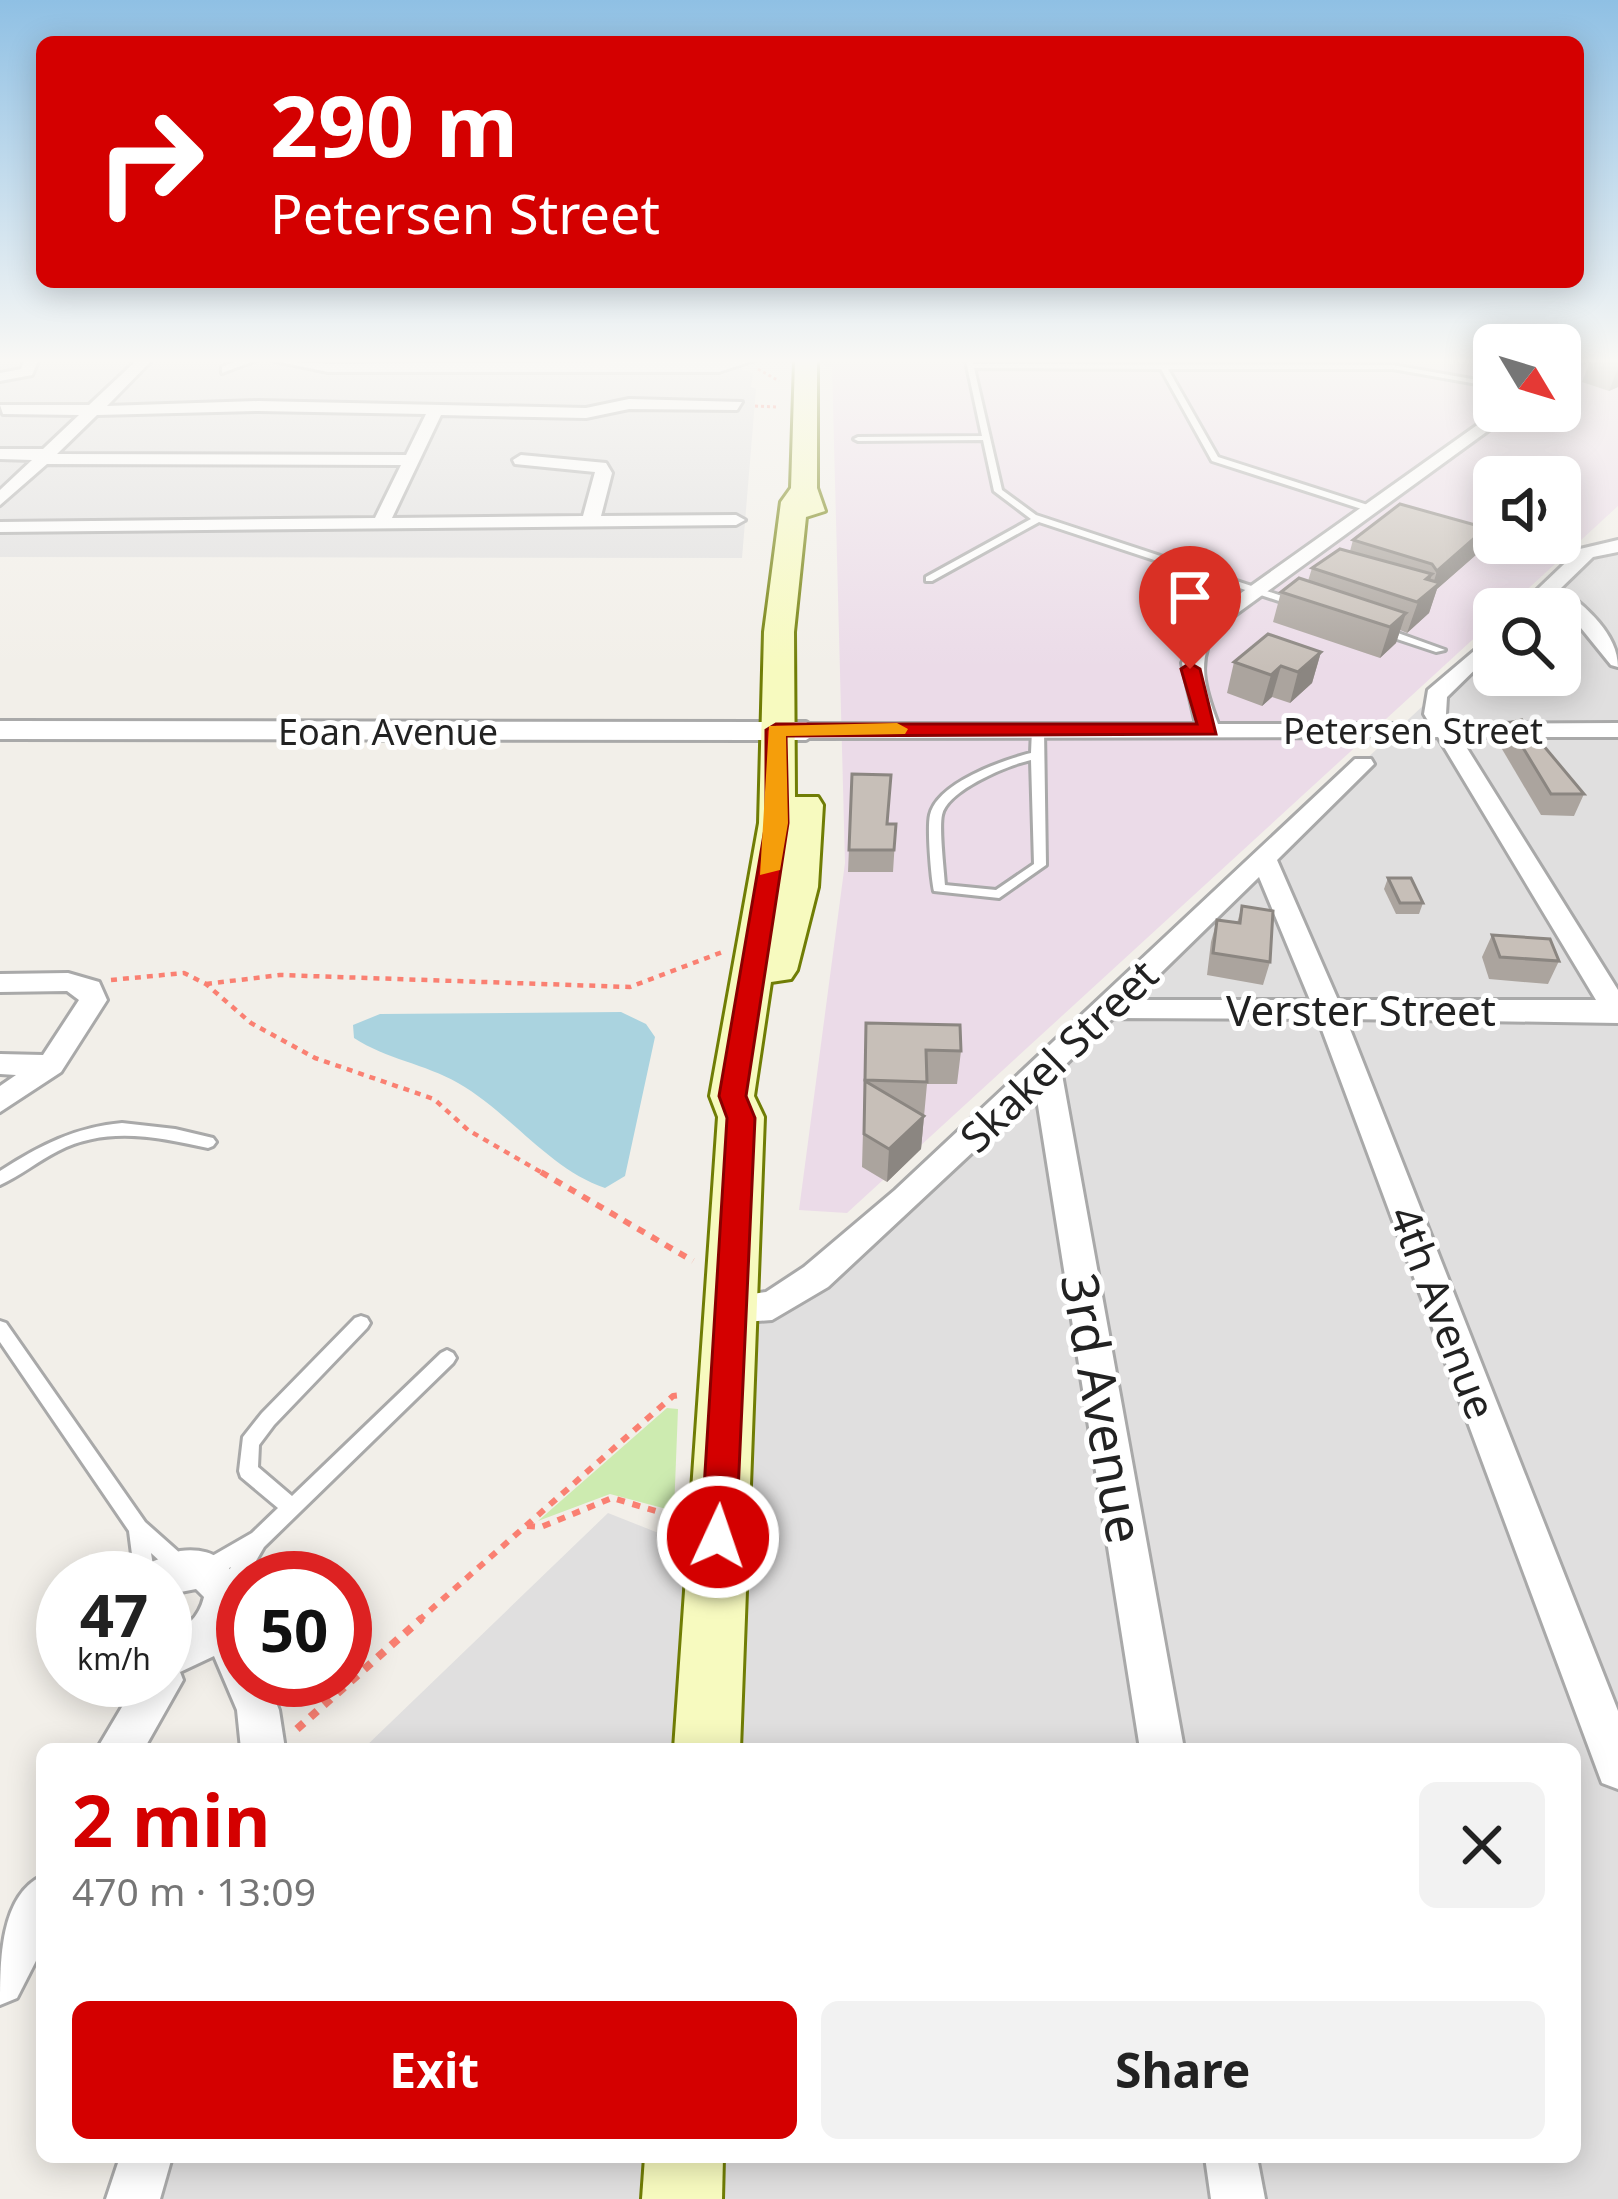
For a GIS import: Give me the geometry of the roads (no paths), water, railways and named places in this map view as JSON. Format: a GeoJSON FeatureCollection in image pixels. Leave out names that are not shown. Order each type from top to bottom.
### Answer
{"type":"FeatureCollection","features":[{"type":"Feature","properties":{"kind":"main road"},"geometry":{"type":"LineString","coordinates":[[707,1743],[741,1118],[733,1096],[791,730],[781,615],[794,502],[804,488],[804,464]]}},
{"type":"Feature","properties":{"kind":"main road"},"geometry":{"type":"LineString","coordinates":[[682,2199],[684,2163]]}},
{"type":"Feature","properties":{"kind":"street"},"geometry":{"type":"LineString","coordinates":[[0,500],[36,464]]}},
{"type":"Feature","properties":{"kind":"street"},"geometry":{"type":"LineString","coordinates":[[383,519],[409,464]]}},
{"type":"Feature","properties":{"kind":"street"},"geometry":{"type":"LineString","coordinates":[[562,464],[600,467],[604,473],[591,520]]}},
{"type":"Feature","properties":{"kind":"street"},"geometry":{"type":"LineString","coordinates":[[1209,730],[1192,682],[1192,656],[1210,624],[1256,591],[1308,563],[1434,464]]}},
{"type":"Feature","properties":{"kind":"street"},"geometry":{"type":"LineString","coordinates":[[0,527],[355,526],[383,519],[736,520]]}},
{"type":"Feature","properties":{"kind":"street"},"geometry":{"type":"LineString","coordinates":[[1549,588],[1609,547]]}},
{"type":"Feature","properties":{"kind":"street"},"geometry":{"type":"LineString","coordinates":[[1581,615],[1618,661]]}},
{"type":"Feature","properties":{"kind":"street"},"geometry":{"type":"LineString","coordinates":[[1473,660],[1436,695],[1435,714],[1617,1011]]}},
{"type":"Feature","properties":{"kind":"street","name":"Eoan Avenue"},"geometry":{"type":"LineString","coordinates":[[0,730],[791,730]]}},
{"type":"Feature","properties":{"kind":"street","name":"Petersen Street"},"geometry":{"type":"LineString","coordinates":[[791,730],[1618,730]]}},
{"type":"Feature","properties":{"kind":"street","name":"Skakel Street"},"geometry":{"type":"LineString","coordinates":[[730,1310],[772,1306],[816,1277],[1046,1067],[1363,764]]}},
{"type":"Feature","properties":{"kind":"street","name":"4th Avenue"},"geometry":{"type":"LineString","coordinates":[[1265,860],[1328,1009],[1618,1767]]}},
{"type":"Feature","properties":{"kind":"street"},"geometry":{"type":"LineString","coordinates":[[0,983],[68,982],[88,988],[93,1000],[51,1065],[0,1101]]}},
{"type":"Feature","properties":{"kind":"street","name":"Verster Street"},"geometry":{"type":"LineString","coordinates":[[1105,1009],[1617,1011]]}},
{"type":"Feature","properties":{"kind":"street"},"geometry":{"type":"LineString","coordinates":[[0,1064],[51,1065]]}},
{"type":"Feature","properties":{"kind":"street","name":"3rd Avenue"},"geometry":{"type":"LineString","coordinates":[[1046,1067],[1161,1743]]}},
{"type":"Feature","properties":{"kind":"street"},"geometry":{"type":"LineString","coordinates":[[192,1589],[216,1633]]}},
{"type":"Feature","properties":{"kind":"street"},"geometry":{"type":"LineString","coordinates":[[121,1743],[130,1707]]}},
{"type":"Feature","properties":{"kind":"street"},"geometry":{"type":"LineString","coordinates":[[122,1743],[144,1707]]}},
{"type":"Feature","properties":{"kind":"street"},"geometry":{"type":"LineString","coordinates":[[256,1707],[278,1741]]}},
{"type":"Feature","properties":{"kind":"street"},"geometry":{"type":"LineString","coordinates":[[0,1981],[36,1911]]}},
{"type":"Feature","properties":{"kind":"street"},"geometry":{"type":"LineString","coordinates":[[134,2199],[144,2163]]}},
{"type":"Feature","properties":{"kind":"street"},"geometry":{"type":"LineString","coordinates":[[1232,2163],[1238,2199]]}},
{"type":"Feature","properties":{"kind":"lane"},"geometry":{"type":"LineString","coordinates":[[993,464],[1002,497],[1039,519],[1318,610]]}},
{"type":"Feature","properties":{"kind":"lane"},"geometry":{"type":"LineString","coordinates":[[1227,464],[1371,509]]}},
{"type":"Feature","properties":{"kind":"lane"},"geometry":{"type":"LineString","coordinates":[[929,579],[1039,519]]}},
{"type":"Feature","properties":{"kind":"lane"},"geometry":{"type":"LineString","coordinates":[[1358,624],[1440,650]]}},
{"type":"Feature","properties":{"kind":"lane"},"geometry":{"type":"LineString","coordinates":[[1037,755],[1015,759],[946,796],[936,815],[939,888],[999,894],[1034,873],[1042,856],[1038,729]]}},
{"type":"Feature","properties":{"kind":"lane"},"geometry":{"type":"LineString","coordinates":[[0,1179],[35,1155],[89,1132],[135,1125],[208,1142]]}},
{"type":"Feature","properties":{"kind":"lane"},"geometry":{"type":"LineString","coordinates":[[292,1508],[248,1471],[250,1443],[361,1323]]}},
{"type":"Feature","properties":{"kind":"lane"},"geometry":{"type":"LineString","coordinates":[[0,1328],[138,1528],[159,1551]]}},
{"type":"Feature","properties":{"kind":"lane"},"geometry":{"type":"LineString","coordinates":[[192,1584],[259,1540],[447,1358]]}},
{"type":"Feature","properties":{"kind":"lane"},"geometry":{"type":"LineString","coordinates":[[138,1528],[159,1551]]}},
{"type":"Feature","properties":{"kind":"lane"},"geometry":{"type":"LineString","coordinates":[[192,1584],[259,1540]]}},
{"type":"Feature","properties":{"kind":"water"},"geometry":{"type":"Polygon","coordinates":[[[621,1012],[646,1024],[655,1037],[625,1176],[605,1188],[566,1168],[458,1083],[354,1038],[353,1025],[380,1014],[621,1012]]]}}]}
